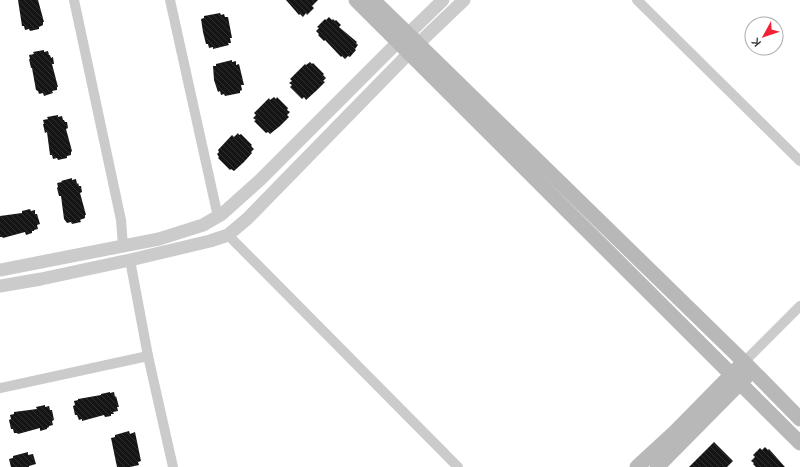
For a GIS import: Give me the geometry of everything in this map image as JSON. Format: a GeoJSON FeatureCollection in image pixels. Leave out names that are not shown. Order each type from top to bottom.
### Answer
{"type":"FeatureCollection","features":[{"type":"Feature","properties":{"kind":"main road"},"geometry":{"type":"LineString","coordinates":[[356,0],[409,43],[748,366],[800,419]]}},
{"type":"Feature","properties":{"kind":"main road"},"geometry":{"type":"LineString","coordinates":[[373,0],[409,43],[800,443]]}},
{"type":"Feature","properties":{"kind":"main road"},"geometry":{"type":"LineString","coordinates":[[657,467],[748,366]]}},
{"type":"Feature","properties":{"kind":"main road"},"geometry":{"type":"LineString","coordinates":[[637,467],[736,378]]}},
{"type":"Feature","properties":{"kind":"street"},"geometry":{"type":"LineString","coordinates":[[74,0],[121,220],[124,246]]}},
{"type":"Feature","properties":{"kind":"street"},"geometry":{"type":"LineString","coordinates":[[170,0],[218,217]]}},
{"type":"Feature","properties":{"kind":"street"},"geometry":{"type":"LineString","coordinates":[[0,286],[130,260],[210,241],[228,235],[247,219],[409,43],[443,0]]}},
{"type":"Feature","properties":{"kind":"street"},"geometry":{"type":"LineString","coordinates":[[0,270],[159,239],[203,225],[218,217],[409,43],[464,0]]}},
{"type":"Feature","properties":{"kind":"street"},"geometry":{"type":"LineString","coordinates":[[636,0],[800,161]]}},
{"type":"Feature","properties":{"kind":"street"},"geometry":{"type":"LineString","coordinates":[[228,235],[458,467]]}},
{"type":"Feature","properties":{"kind":"street"},"geometry":{"type":"LineString","coordinates":[[130,260],[148,356],[173,467]]}},
{"type":"Feature","properties":{"kind":"street"},"geometry":{"type":"LineString","coordinates":[[748,366],[800,306]]}},
{"type":"Feature","properties":{"kind":"street"},"geometry":{"type":"LineString","coordinates":[[0,388],[148,356]]}},
{"type":"Feature","properties":{"kind":"building"},"geometry":{"type":"Polygon","coordinates":[[[18,0],[38,0],[44,22],[39,29],[30,31],[29,29],[25,30],[24,26],[22,26],[18,0]]]}},
{"type":"Feature","properties":{"kind":"building"},"geometry":{"type":"Polygon","coordinates":[[[286,0],[318,0],[312,6],[314,8],[303,17],[300,14],[299,15],[286,0]]]}},
{"type":"Feature","properties":{"kind":"building"},"geometry":{"type":"Polygon","coordinates":[[[220,13],[221,15],[224,14],[225,17],[228,17],[232,38],[230,38],[231,43],[228,43],[229,45],[213,49],[213,47],[209,48],[208,44],[206,44],[201,19],[204,18],[204,16],[220,13]]]}},
{"type":"Feature","properties":{"kind":"building"},"geometry":{"type":"Polygon","coordinates":[[[329,17],[332,20],[336,20],[341,25],[339,27],[357,42],[356,43],[358,45],[355,49],[356,50],[350,57],[348,56],[345,59],[342,56],[341,57],[325,40],[324,41],[318,35],[319,34],[316,31],[319,28],[317,27],[329,17]]]}},
{"type":"Feature","properties":{"kind":"building"},"geometry":{"type":"Polygon","coordinates":[[[44,50],[44,52],[48,51],[51,58],[53,57],[54,64],[52,64],[58,87],[57,90],[52,91],[53,93],[44,96],[43,93],[39,94],[36,90],[29,55],[34,54],[33,52],[44,50]]]}},
{"type":"Feature","properties":{"kind":"building"},"geometry":{"type":"Polygon","coordinates":[[[232,60],[232,62],[236,61],[236,65],[239,64],[244,85],[241,85],[242,90],[240,93],[225,96],[224,94],[221,95],[220,91],[218,92],[214,80],[213,66],[232,60]]]}},
{"type":"Feature","properties":{"kind":"building"},"geometry":{"type":"Polygon","coordinates":[[[310,62],[324,74],[323,75],[326,78],[323,81],[325,82],[306,100],[304,97],[302,99],[290,87],[292,85],[289,83],[292,81],[290,79],[305,64],[306,65],[310,62]]]}},
{"type":"Feature","properties":{"kind":"building"},"geometry":{"type":"Polygon","coordinates":[[[274,97],[276,99],[277,97],[290,112],[287,115],[289,117],[270,134],[268,132],[266,133],[254,121],[256,120],[253,118],[256,115],[254,113],[269,98],[270,100],[274,97]]]}},
{"type":"Feature","properties":{"kind":"building"},"geometry":{"type":"Polygon","coordinates":[[[58,115],[58,117],[62,116],[63,120],[67,122],[68,128],[66,129],[72,151],[71,155],[67,156],[67,158],[58,160],[57,158],[53,159],[52,155],[50,155],[47,132],[45,133],[43,120],[48,119],[47,117],[58,115]]]}},
{"type":"Feature","properties":{"kind":"building"},"geometry":{"type":"Polygon","coordinates":[[[238,133],[252,145],[251,146],[254,149],[244,162],[234,171],[231,169],[230,170],[218,158],[219,157],[217,154],[219,152],[218,150],[232,135],[234,137],[238,133]]]}},
{"type":"Feature","properties":{"kind":"building"},"geometry":{"type":"Polygon","coordinates":[[[72,178],[72,180],[76,179],[77,184],[78,183],[79,186],[81,186],[82,192],[80,193],[86,215],[85,218],[80,220],[81,222],[72,224],[71,222],[67,223],[64,219],[61,196],[59,196],[57,183],[72,178]]]}},
{"type":"Feature","properties":{"kind":"building"},"geometry":{"type":"Polygon","coordinates":[[[30,209],[31,211],[35,210],[35,214],[37,214],[40,224],[37,225],[38,229],[26,235],[25,232],[3,238],[0,237],[0,216],[22,213],[22,211],[30,209]]]}},
{"type":"Feature","properties":{"kind":"building"},"geometry":{"type":"Polygon","coordinates":[[[114,392],[119,407],[117,407],[118,411],[113,412],[114,414],[111,414],[111,416],[105,417],[104,415],[82,421],[82,419],[79,420],[77,415],[75,415],[73,406],[75,405],[74,401],[114,392]]]}},
{"type":"Feature","properties":{"kind":"building"},"geometry":{"type":"Polygon","coordinates":[[[45,405],[45,407],[49,406],[50,410],[52,410],[54,420],[52,421],[53,425],[40,431],[40,428],[18,434],[14,433],[13,429],[11,429],[9,420],[11,419],[10,415],[14,414],[14,412],[37,409],[36,407],[45,405]]]}},
{"type":"Feature","properties":{"kind":"building"},"geometry":{"type":"Polygon","coordinates":[[[129,431],[130,434],[135,432],[141,461],[138,462],[139,465],[117,467],[111,438],[115,437],[115,435],[129,431]]]}},
{"type":"Feature","properties":{"kind":"building"},"geometry":{"type":"Polygon","coordinates":[[[714,442],[733,461],[727,467],[689,467],[714,442]]]}},
{"type":"Feature","properties":{"kind":"building"},"geometry":{"type":"Polygon","coordinates":[[[765,447],[768,450],[769,449],[785,467],[756,467],[753,464],[754,463],[751,461],[755,457],[753,455],[760,448],[762,450],[765,447]]]}},
{"type":"Feature","properties":{"kind":"building"},"geometry":{"type":"Polygon","coordinates":[[[28,452],[28,455],[33,454],[36,464],[29,467],[11,467],[9,459],[13,458],[13,456],[28,452]]]}}]}
